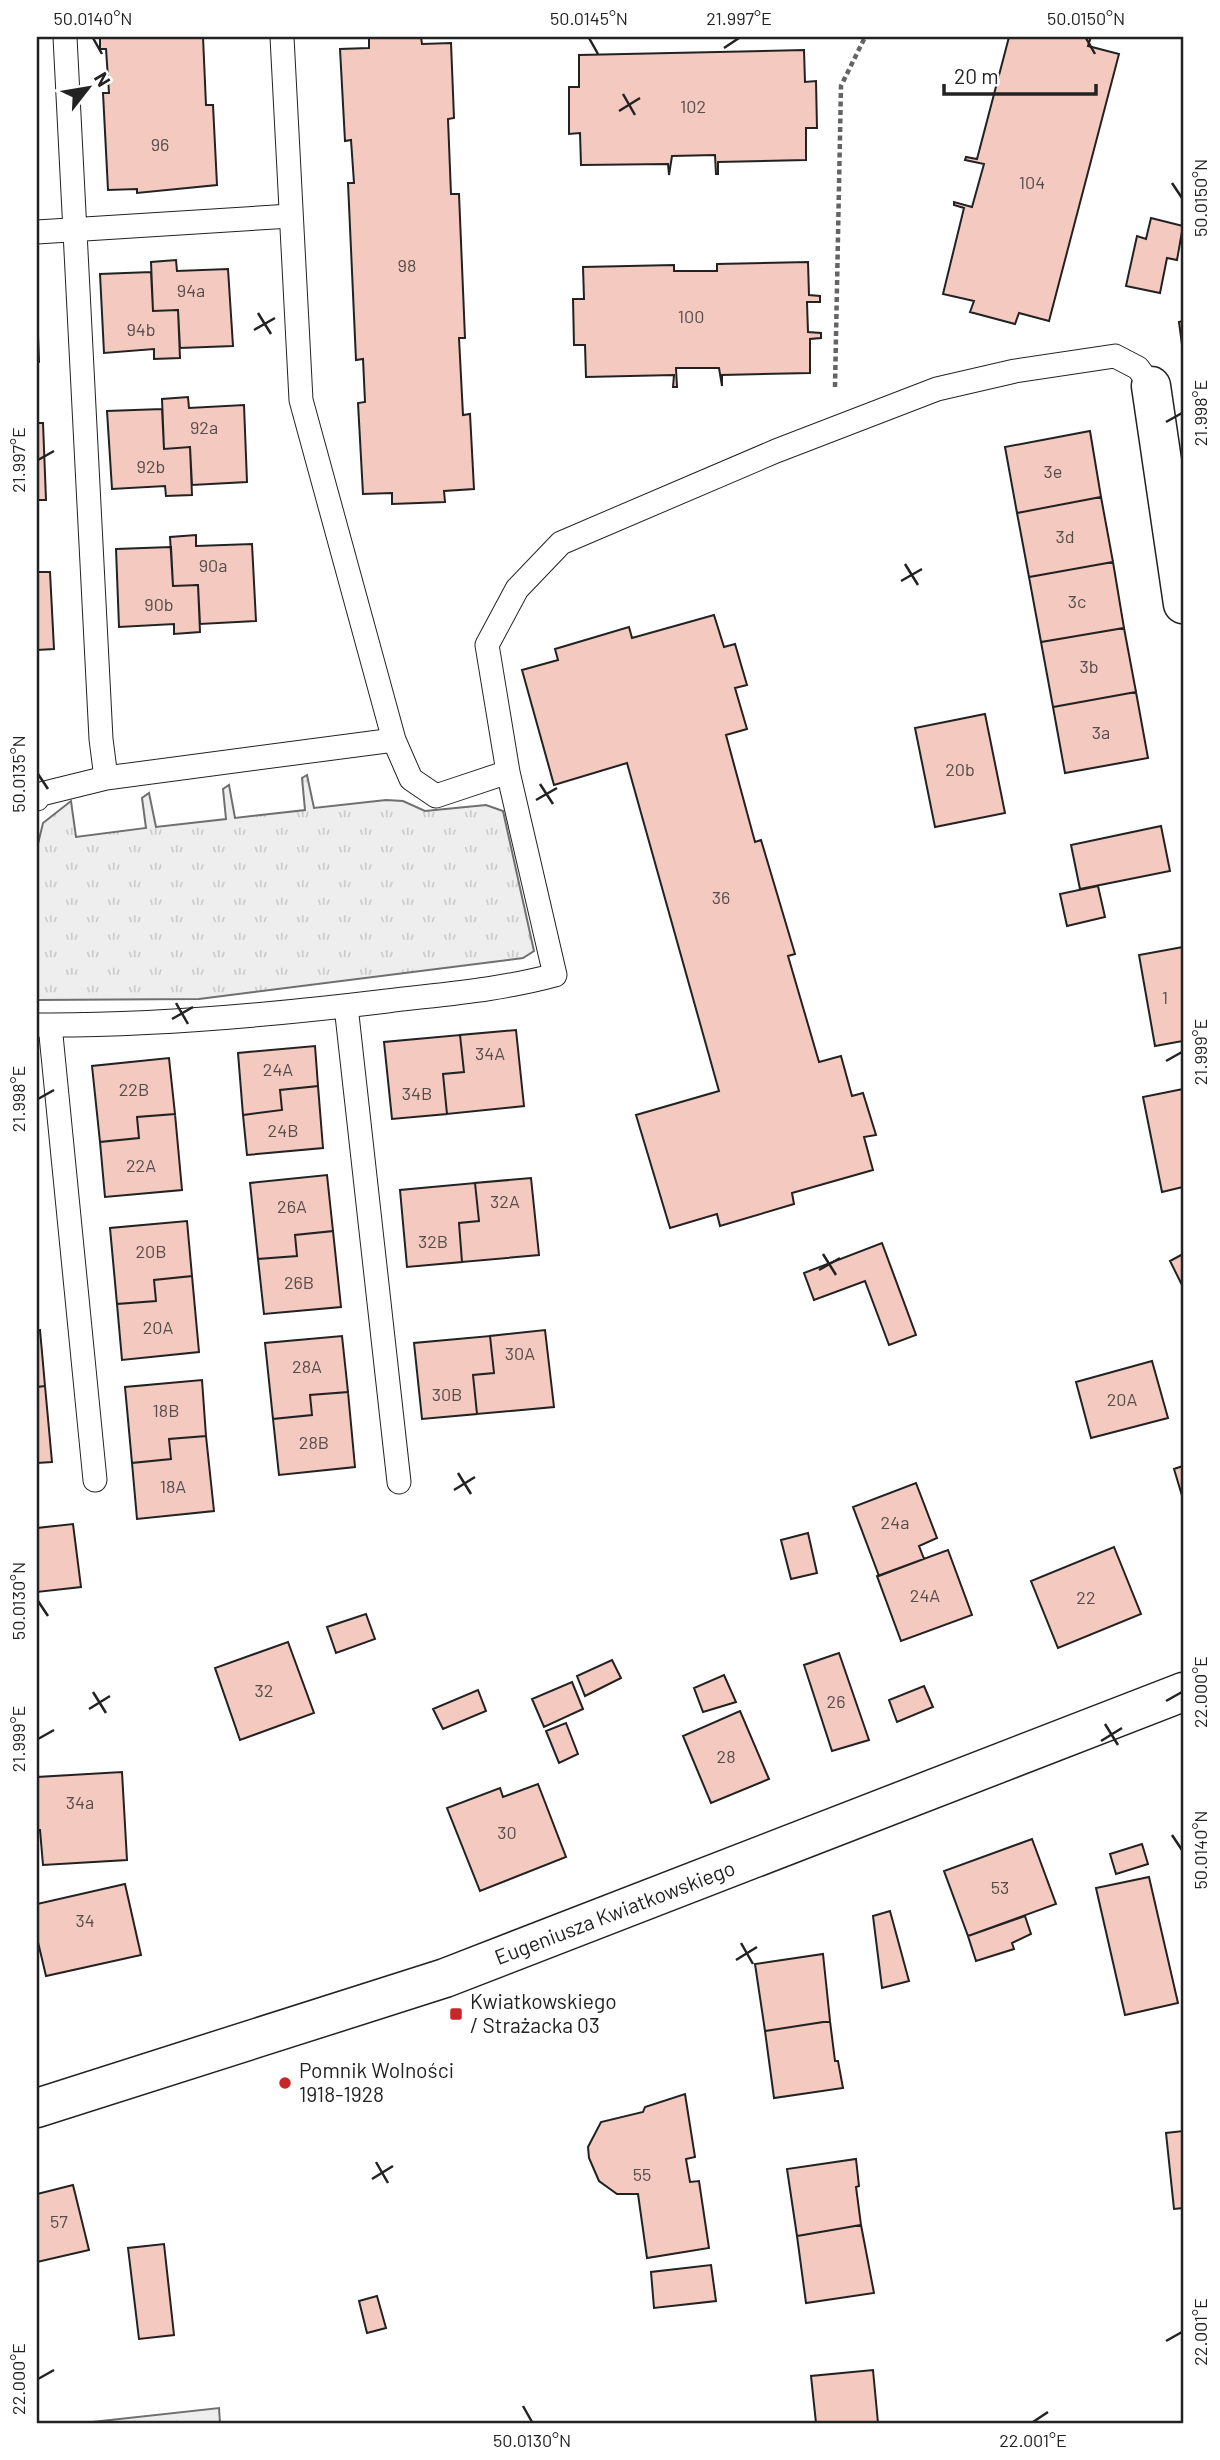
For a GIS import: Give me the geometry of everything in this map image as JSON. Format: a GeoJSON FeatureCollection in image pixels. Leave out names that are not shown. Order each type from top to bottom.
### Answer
{"type":"FeatureCollection","features":[{"type":"Feature","properties":{"kind":"street"},"geometry":{"type":"LineString","coordinates":[[1151,386],[1183,604]]}},
{"type":"Feature","properties":{"kind":"street","name":"Eugeniusza Kwiatkowskiego"},"geometry":{"type":"LineString","coordinates":[[37,2108],[445,1978],[1183,1692]]}},
{"type":"Feature","properties":{"kind":"lane"},"geometry":{"type":"LineString","coordinates":[[65,37],[101,738],[106,778]]}},
{"type":"Feature","properties":{"kind":"lane"},"geometry":{"type":"LineString","coordinates":[[282,37],[301,400],[394,740],[411,779],[436,796],[509,772]]}},
{"type":"Feature","properties":{"kind":"lane"},"geometry":{"type":"LineString","coordinates":[[37,233],[291,216]]}},
{"type":"Feature","properties":{"kind":"lane"},"geometry":{"type":"LineString","coordinates":[[95,1480],[43,1025],[254,1014],[346,1006],[519,985],[555,975],[509,772],[487,645],[517,589],[561,543],[937,389],[1015,371],[1115,356],[1138,368],[1151,386]]}},
{"type":"Feature","properties":{"kind":"lane"},"geometry":{"type":"LineString","coordinates":[[37,799],[41,794],[106,778],[394,740]]}},
{"type":"Feature","properties":{"kind":"lane"},"geometry":{"type":"LineString","coordinates":[[346,1006],[399,1482]]}},
{"type":"Feature","properties":{"kind":"path"},"geometry":{"type":"LineString","coordinates":[[834,429],[841,86],[866,37]]}},
{"type":"Feature","properties":{"kind":"green space"},"geometry":{"type":"Polygon","coordinates":[[[307,775],[314,808],[386,800],[403,801],[425,811],[486,805],[503,811],[534,951],[523,958],[199,999],[37,1000],[37,848],[43,823],[71,801],[76,837],[146,828],[142,798],[149,793],[156,827],[226,819],[223,789],[229,785],[235,818],[305,810],[302,778],[307,775]]]}},
{"type":"Feature","properties":{"kind":"green space"},"geometry":{"type":"Polygon","coordinates":[[[219,2408],[220,2423],[83,2423],[219,2408]]]}},
{"type":"Feature","properties":{"kind":"building"},"geometry":{"type":"Polygon","coordinates":[[[100,37],[203,37],[206,105],[213,105],[217,185],[137,193],[137,189],[108,190],[103,93],[109,93],[106,49],[100,49],[100,37]]]}},
{"type":"Feature","properties":{"kind":"building"},"geometry":{"type":"Polygon","coordinates":[[[369,37],[421,37],[422,44],[451,43],[454,118],[448,119],[451,194],[459,194],[465,338],[459,338],[463,415],[470,414],[474,489],[444,491],[445,502],[392,504],[392,493],[363,494],[358,403],[365,402],[363,359],[356,360],[348,183],[354,183],[351,140],[345,141],[340,49],[369,48],[369,37]]]}},
{"type":"Feature","properties":{"kind":"building"},"geometry":{"type":"Polygon","coordinates":[[[1009,37],[1091,37],[1088,46],[1119,54],[1049,321],[1019,313],[1015,324],[970,312],[974,301],[943,294],[964,208],[954,205],[954,202],[972,207],[984,164],[965,160],[966,157],[977,159],[1009,37]]]}},
{"type":"Feature","properties":{"kind":"building"},"geometry":{"type":"Polygon","coordinates":[[[804,50],[805,82],[816,81],[817,128],[806,128],[806,160],[718,162],[718,174],[715,155],[672,156],[669,175],[668,164],[581,165],[580,133],[569,134],[569,87],[579,87],[579,55],[804,50]]]}},
{"type":"Feature","properties":{"kind":"building"},"geometry":{"type":"Polygon","coordinates":[[[1151,218],[1183,226],[1177,260],[1167,258],[1160,293],[1126,286],[1137,236],[1146,239],[1151,218]]]}},
{"type":"Feature","properties":{"kind":"building"},"geometry":{"type":"Polygon","coordinates":[[[176,260],[177,271],[228,269],[233,346],[180,348],[178,310],[153,311],[151,262],[176,260]]]}},
{"type":"Feature","properties":{"kind":"building"},"geometry":{"type":"Polygon","coordinates":[[[808,262],[809,295],[820,296],[820,302],[807,302],[808,332],[821,333],[821,338],[810,339],[810,373],[722,375],[722,386],[719,368],[676,368],[677,387],[673,387],[674,375],[586,377],[585,345],[574,345],[573,299],[584,299],[583,267],[674,265],[674,271],[717,271],[717,264],[808,262]]]}},
{"type":"Feature","properties":{"kind":"building"},"geometry":{"type":"Polygon","coordinates":[[[151,272],[153,311],[178,310],[180,358],[154,359],[154,349],[104,353],[100,274],[151,272]]]}},
{"type":"Feature","properties":{"kind":"building"},"geometry":{"type":"Polygon","coordinates":[[[37,309],[39,362],[37,363],[37,309]]]}},
{"type":"Feature","properties":{"kind":"building"},"geometry":{"type":"Polygon","coordinates":[[[1183,321],[1183,352],[1179,322],[1183,321]]]}},
{"type":"Feature","properties":{"kind":"building"},"geometry":{"type":"Polygon","coordinates":[[[188,397],[189,408],[244,405],[247,482],[192,485],[190,447],[164,449],[162,399],[188,397]]]}},
{"type":"Feature","properties":{"kind":"building"},"geometry":{"type":"Polygon","coordinates":[[[162,409],[164,449],[190,447],[192,495],[166,496],[165,486],[112,489],[107,411],[162,409]]]}},
{"type":"Feature","properties":{"kind":"building"},"geometry":{"type":"Polygon","coordinates":[[[37,423],[43,423],[46,500],[37,500],[37,423]]]}},
{"type":"Feature","properties":{"kind":"building"},"geometry":{"type":"Polygon","coordinates":[[[1090,431],[1101,497],[1017,513],[1005,447],[1090,431]]]}},
{"type":"Feature","properties":{"kind":"building"},"geometry":{"type":"Polygon","coordinates":[[[1101,497],[1113,562],[1029,577],[1017,513],[1101,497]]]}},
{"type":"Feature","properties":{"kind":"building"},"geometry":{"type":"Polygon","coordinates":[[[196,535],[196,546],[252,544],[256,621],[200,624],[198,585],[173,586],[170,537],[196,535]]]}},
{"type":"Feature","properties":{"kind":"building"},"geometry":{"type":"Polygon","coordinates":[[[171,547],[173,586],[198,585],[200,632],[174,634],[174,624],[119,627],[116,549],[171,547]]]}},
{"type":"Feature","properties":{"kind":"building"},"geometry":{"type":"Polygon","coordinates":[[[1113,562],[1124,628],[1041,642],[1029,577],[1113,562]]]}},
{"type":"Feature","properties":{"kind":"building"},"geometry":{"type":"Polygon","coordinates":[[[37,572],[50,572],[54,649],[37,650],[37,572]]]}},
{"type":"Feature","properties":{"kind":"building"},"geometry":{"type":"Polygon","coordinates":[[[714,615],[724,647],[735,644],[747,685],[735,688],[747,729],[726,735],[755,842],[761,840],[795,954],[788,956],[819,1062],[841,1056],[852,1096],[863,1093],[876,1135],[864,1137],[873,1170],[792,1193],[794,1204],[720,1226],[717,1214],[670,1228],[636,1115],[719,1091],[627,763],[554,785],[522,670],[558,660],[555,649],[629,627],[632,638],[714,615]]]}},
{"type":"Feature","properties":{"kind":"building"},"geometry":{"type":"Polygon","coordinates":[[[1124,628],[1136,692],[1053,707],[1041,642],[1124,628]]]}},
{"type":"Feature","properties":{"kind":"building"},"geometry":{"type":"Polygon","coordinates":[[[1136,692],[1148,758],[1065,773],[1053,707],[1136,692]]]}},
{"type":"Feature","properties":{"kind":"building"},"geometry":{"type":"Polygon","coordinates":[[[985,714],[1005,813],[935,827],[915,728],[985,714]]]}},
{"type":"Feature","properties":{"kind":"building"},"geometry":{"type":"Polygon","coordinates":[[[1161,826],[1170,871],[1080,889],[1071,845],[1161,826]]]}},
{"type":"Feature","properties":{"kind":"building"},"geometry":{"type":"Polygon","coordinates":[[[1098,886],[1105,917],[1067,926],[1060,894],[1098,886]]]}},
{"type":"Feature","properties":{"kind":"building"},"geometry":{"type":"Polygon","coordinates":[[[1183,947],[1183,1041],[1155,1046],[1139,955],[1183,947]]]}},
{"type":"Feature","properties":{"kind":"building"},"geometry":{"type":"Polygon","coordinates":[[[516,1030],[524,1106],[447,1114],[443,1074],[464,1072],[460,1035],[516,1030]]]}},
{"type":"Feature","properties":{"kind":"building"},"geometry":{"type":"Polygon","coordinates":[[[460,1035],[464,1072],[443,1074],[447,1114],[392,1119],[384,1042],[460,1035]]]}},
{"type":"Feature","properties":{"kind":"building"},"geometry":{"type":"Polygon","coordinates":[[[315,1046],[318,1086],[280,1090],[282,1110],[243,1115],[238,1053],[315,1046]]]}},
{"type":"Feature","properties":{"kind":"building"},"geometry":{"type":"Polygon","coordinates":[[[169,1058],[175,1114],[137,1117],[139,1138],[100,1142],[92,1066],[169,1058]]]}},
{"type":"Feature","properties":{"kind":"building"},"geometry":{"type":"Polygon","coordinates":[[[318,1086],[323,1148],[247,1155],[243,1115],[282,1110],[280,1090],[318,1086]]]}},
{"type":"Feature","properties":{"kind":"building"},"geometry":{"type":"Polygon","coordinates":[[[1183,1089],[1183,1187],[1162,1192],[1143,1097],[1183,1089]]]}},
{"type":"Feature","properties":{"kind":"building"},"geometry":{"type":"Polygon","coordinates":[[[175,1114],[182,1190],[105,1197],[100,1142],[139,1138],[137,1117],[175,1114]]]}},
{"type":"Feature","properties":{"kind":"building"},"geometry":{"type":"Polygon","coordinates":[[[327,1175],[333,1231],[295,1235],[297,1256],[258,1259],[250,1183],[327,1175]]]}},
{"type":"Feature","properties":{"kind":"building"},"geometry":{"type":"Polygon","coordinates":[[[531,1178],[539,1255],[462,1262],[459,1223],[479,1221],[475,1183],[531,1178]]]}},
{"type":"Feature","properties":{"kind":"building"},"geometry":{"type":"Polygon","coordinates":[[[475,1183],[479,1221],[459,1223],[462,1262],[407,1267],[400,1190],[475,1183]]]}},
{"type":"Feature","properties":{"kind":"building"},"geometry":{"type":"Polygon","coordinates":[[[187,1221],[192,1276],[154,1280],[156,1301],[117,1304],[110,1228],[187,1221]]]}},
{"type":"Feature","properties":{"kind":"building"},"geometry":{"type":"Polygon","coordinates":[[[333,1231],[341,1307],[264,1314],[258,1259],[297,1256],[295,1235],[333,1231]]]}},
{"type":"Feature","properties":{"kind":"building"},"geometry":{"type":"Polygon","coordinates":[[[882,1243],[916,1335],[889,1345],[865,1281],[814,1300],[804,1273],[882,1243]]]}},
{"type":"Feature","properties":{"kind":"building"},"geometry":{"type":"Polygon","coordinates":[[[1183,1254],[1183,1287],[1170,1261],[1183,1254]]]}},
{"type":"Feature","properties":{"kind":"building"},"geometry":{"type":"Polygon","coordinates":[[[192,1276],[199,1352],[122,1360],[117,1304],[156,1301],[154,1280],[192,1276]]]}},
{"type":"Feature","properties":{"kind":"building"},"geometry":{"type":"Polygon","coordinates":[[[40,1330],[45,1386],[37,1387],[37,1331],[40,1330]]]}},
{"type":"Feature","properties":{"kind":"building"},"geometry":{"type":"Polygon","coordinates":[[[545,1330],[554,1407],[477,1414],[473,1375],[494,1373],[490,1336],[545,1330]]]}},
{"type":"Feature","properties":{"kind":"building"},"geometry":{"type":"Polygon","coordinates":[[[342,1336],[348,1392],[310,1395],[312,1415],[273,1419],[265,1343],[342,1336]]]}},
{"type":"Feature","properties":{"kind":"building"},"geometry":{"type":"Polygon","coordinates":[[[490,1336],[494,1373],[473,1375],[477,1414],[422,1419],[414,1343],[490,1336]]]}},
{"type":"Feature","properties":{"kind":"building"},"geometry":{"type":"Polygon","coordinates":[[[1152,1361],[1168,1418],[1091,1438],[1076,1382],[1152,1361]]]}},
{"type":"Feature","properties":{"kind":"building"},"geometry":{"type":"Polygon","coordinates":[[[202,1380],[206,1436],[169,1439],[171,1459],[132,1463],[125,1387],[202,1380]]]}},
{"type":"Feature","properties":{"kind":"building"},"geometry":{"type":"Polygon","coordinates":[[[45,1386],[52,1462],[37,1463],[37,1387],[45,1386]]]}},
{"type":"Feature","properties":{"kind":"building"},"geometry":{"type":"Polygon","coordinates":[[[348,1392],[355,1467],[279,1475],[273,1419],[312,1415],[310,1395],[348,1392]]]}},
{"type":"Feature","properties":{"kind":"building"},"geometry":{"type":"Polygon","coordinates":[[[206,1436],[214,1511],[137,1519],[132,1463],[171,1459],[169,1439],[206,1436]]]}},
{"type":"Feature","properties":{"kind":"building"},"geometry":{"type":"Polygon","coordinates":[[[1183,1466],[1183,1499],[1174,1469],[1183,1466]]]}},
{"type":"Feature","properties":{"kind":"building"},"geometry":{"type":"Polygon","coordinates":[[[916,1483],[937,1538],[919,1546],[924,1559],[879,1576],[853,1507],[916,1483]]]}},
{"type":"Feature","properties":{"kind":"building"},"geometry":{"type":"Polygon","coordinates":[[[73,1524],[81,1587],[37,1592],[37,1528],[73,1524]]]}},
{"type":"Feature","properties":{"kind":"building"},"geometry":{"type":"Polygon","coordinates":[[[808,1533],[817,1573],[791,1579],[781,1540],[808,1533]]]}},
{"type":"Feature","properties":{"kind":"building"},"geometry":{"type":"Polygon","coordinates":[[[1114,1547],[1141,1614],[1058,1648],[1031,1581],[1114,1547]]]}},
{"type":"Feature","properties":{"kind":"building"},"geometry":{"type":"Polygon","coordinates":[[[948,1550],[972,1615],[901,1641],[877,1576],[948,1550]]]}},
{"type":"Feature","properties":{"kind":"building"},"geometry":{"type":"Polygon","coordinates":[[[366,1614],[375,1639],[336,1653],[327,1627],[366,1614]]]}},
{"type":"Feature","properties":{"kind":"building"},"geometry":{"type":"Polygon","coordinates":[[[288,1642],[314,1713],[240,1740],[215,1668],[288,1642]]]}},
{"type":"Feature","properties":{"kind":"building"},"geometry":{"type":"Polygon","coordinates":[[[839,1653],[869,1740],[832,1751],[804,1665],[839,1653]]]}},
{"type":"Feature","properties":{"kind":"building"},"geometry":{"type":"Polygon","coordinates":[[[612,1660],[621,1678],[585,1696],[577,1676],[612,1660]]]}},
{"type":"Feature","properties":{"kind":"building"},"geometry":{"type":"Polygon","coordinates":[[[724,1675],[736,1702],[703,1712],[694,1688],[724,1675]]]}},
{"type":"Feature","properties":{"kind":"building"},"geometry":{"type":"Polygon","coordinates":[[[572,1682],[583,1709],[544,1727],[532,1699],[572,1682]]]}},
{"type":"Feature","properties":{"kind":"building"},"geometry":{"type":"Polygon","coordinates":[[[924,1686],[933,1707],[897,1722],[889,1700],[924,1686]]]}},
{"type":"Feature","properties":{"kind":"building"},"geometry":{"type":"Polygon","coordinates":[[[478,1690],[486,1711],[443,1729],[433,1709],[478,1690]]]}},
{"type":"Feature","properties":{"kind":"building"},"geometry":{"type":"Polygon","coordinates":[[[740,1711],[769,1779],[711,1803],[683,1736],[740,1711]]]}},
{"type":"Feature","properties":{"kind":"building"},"geometry":{"type":"Polygon","coordinates":[[[566,1723],[578,1754],[559,1763],[546,1731],[566,1723]]]}},
{"type":"Feature","properties":{"kind":"building"},"geometry":{"type":"Polygon","coordinates":[[[122,1772],[127,1860],[43,1865],[40,1830],[37,1830],[37,1777],[122,1772]]]}},
{"type":"Feature","properties":{"kind":"building"},"geometry":{"type":"Polygon","coordinates":[[[538,1784],[566,1857],[480,1891],[447,1808],[500,1788],[503,1797],[538,1784]]]}},
{"type":"Feature","properties":{"kind":"building"},"geometry":{"type":"Polygon","coordinates":[[[1032,1839],[1056,1904],[968,1936],[944,1871],[1032,1839]]]}},
{"type":"Feature","properties":{"kind":"building"},"geometry":{"type":"Polygon","coordinates":[[[1142,1844],[1148,1864],[1116,1874],[1110,1854],[1142,1844]]]}},
{"type":"Feature","properties":{"kind":"building"},"geometry":{"type":"Polygon","coordinates":[[[1149,1877],[1178,2003],[1125,2015],[1096,1888],[1149,1877]]]}},
{"type":"Feature","properties":{"kind":"building"},"geometry":{"type":"Polygon","coordinates":[[[125,1884],[141,1955],[46,1976],[37,1938],[37,1904],[125,1884]]]}},
{"type":"Feature","properties":{"kind":"building"},"geometry":{"type":"Polygon","coordinates":[[[890,1911],[909,1981],[882,1988],[873,1916],[890,1911]]]}},
{"type":"Feature","properties":{"kind":"building"},"geometry":{"type":"Polygon","coordinates":[[[1025,1916],[1031,1934],[1012,1943],[1014,1949],[976,1961],[968,1936],[1025,1916]]]}},
{"type":"Feature","properties":{"kind":"building"},"geometry":{"type":"Polygon","coordinates":[[[823,1954],[830,2021],[765,2031],[755,1964],[823,1954]]]}},
{"type":"Feature","properties":{"kind":"building"},"geometry":{"type":"Polygon","coordinates":[[[830,2021],[835,2061],[838,2061],[843,2088],[774,2098],[765,2031],[830,2021]]]}},
{"type":"Feature","properties":{"kind":"building"},"geometry":{"type":"Polygon","coordinates":[[[685,2094],[695,2157],[686,2159],[690,2182],[699,2181],[709,2248],[647,2258],[638,2194],[617,2194],[599,2181],[589,2158],[588,2147],[601,2122],[643,2112],[645,2107],[685,2094]]]}},
{"type":"Feature","properties":{"kind":"building"},"geometry":{"type":"Polygon","coordinates":[[[1183,2131],[1183,2208],[1174,2209],[1166,2133],[1183,2131]]]}},
{"type":"Feature","properties":{"kind":"building"},"geometry":{"type":"Polygon","coordinates":[[[856,2159],[859,2186],[856,2187],[861,2225],[797,2236],[787,2169],[856,2159]]]}},
{"type":"Feature","properties":{"kind":"building"},"geometry":{"type":"Polygon","coordinates":[[[73,2185],[89,2250],[37,2262],[37,2194],[73,2185]]]}},
{"type":"Feature","properties":{"kind":"building"},"geometry":{"type":"Polygon","coordinates":[[[861,2225],[874,2293],[806,2303],[797,2236],[861,2225]]]}},
{"type":"Feature","properties":{"kind":"building"},"geometry":{"type":"Polygon","coordinates":[[[164,2244],[174,2335],[139,2339],[128,2248],[164,2244]]]}},
{"type":"Feature","properties":{"kind":"building"},"geometry":{"type":"Polygon","coordinates":[[[711,2265],[716,2301],[654,2308],[651,2272],[711,2265]]]}},
{"type":"Feature","properties":{"kind":"building"},"geometry":{"type":"Polygon","coordinates":[[[377,2296],[386,2328],[367,2333],[359,2301],[377,2296]]]}},
{"type":"Feature","properties":{"kind":"building"},"geometry":{"type":"Polygon","coordinates":[[[873,2370],[878,2423],[816,2423],[811,2376],[873,2370]]]}},
{"type":"Feature","properties":{"kind":"place","name":"Kwiatkowskiego / Strażacka 03"},"geometry":{"type":"Point","coordinates":[456,2014]}},
{"type":"Feature","properties":{"kind":"place","name":"Pomnik Wolności 1918-1928"},"geometry":{"type":"Point","coordinates":[285,2083]}}]}
